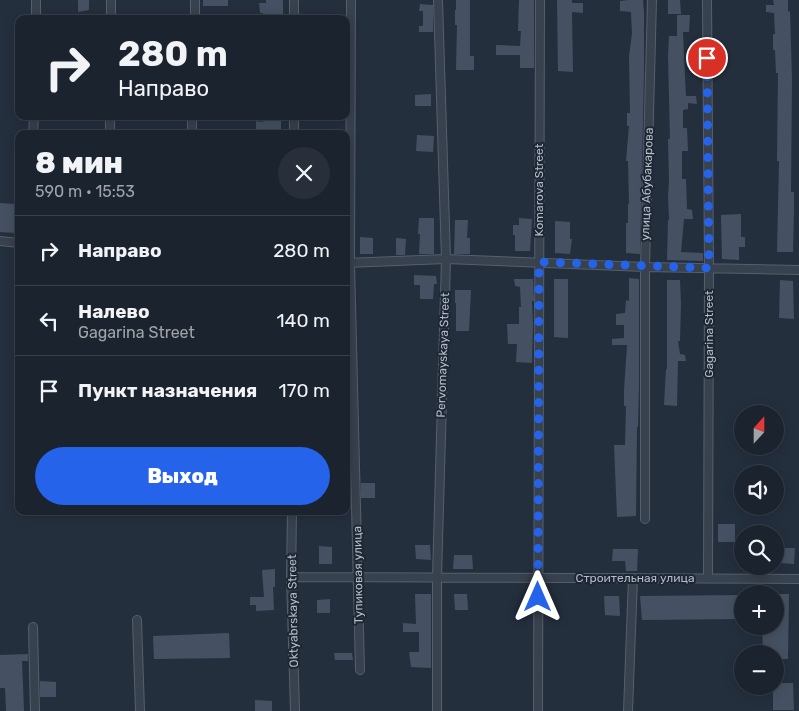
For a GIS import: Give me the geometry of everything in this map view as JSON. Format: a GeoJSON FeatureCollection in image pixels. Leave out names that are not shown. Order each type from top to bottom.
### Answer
{"type":"FeatureCollection","features":[{"type":"Feature","properties":{"kind":"street"},"geometry":{"type":"LineString","coordinates":[[36,0],[36,15]]}},
{"type":"Feature","properties":{"kind":"street"},"geometry":{"type":"LineString","coordinates":[[111,0],[111,15]]}},
{"type":"Feature","properties":{"kind":"street"},"geometry":{"type":"LineString","coordinates":[[195,0],[195,15]]}},
{"type":"Feature","properties":{"kind":"street"},"geometry":{"type":"LineString","coordinates":[[294,0],[294,15]]}},
{"type":"Feature","properties":{"kind":"street","name":"Тупиковая улица"},"geometry":{"type":"LineString","coordinates":[[350,87],[351,0]]}},
{"type":"Feature","properties":{"kind":"street","name":"Pervomayskaya Street"},"geometry":{"type":"LineString","coordinates":[[437,711],[437,578],[446,259],[438,0]]}},
{"type":"Feature","properties":{"kind":"street","name":"Komarova Street"},"geometry":{"type":"LineString","coordinates":[[538,711],[540,0]]}},
{"type":"Feature","properties":{"kind":"street","name":"улица Абубакарова"},"geometry":{"type":"LineString","coordinates":[[645,519],[644,267],[652,0]]}},
{"type":"Feature","properties":{"kind":"street","name":"Gagarina Street"},"geometry":{"type":"LineString","coordinates":[[707,0],[709,268],[708,579]]}},
{"type":"Feature","properties":{"kind":"street"},"geometry":{"type":"LineString","coordinates":[[0,241],[15,243]]}},
{"type":"Feature","properties":{"kind":"street"},"geometry":{"type":"LineString","coordinates":[[350,262],[446,259],[644,267],[799,270]]}},
{"type":"Feature","properties":{"kind":"street","name":"Тупиковая улица"},"geometry":{"type":"LineString","coordinates":[[350,319],[359,577],[360,670]]}},
{"type":"Feature","properties":{"kind":"street","name":"Oktyabrskaya Street"},"geometry":{"type":"LineString","coordinates":[[292,515],[291,577],[295,711]]}},
{"type":"Feature","properties":{"kind":"street","name":"Строительная улица"},"geometry":{"type":"LineString","coordinates":[[291,577],[799,579]]}},
{"type":"Feature","properties":{"kind":"street"},"geometry":{"type":"LineString","coordinates":[[628,711],[633,578]]}},
{"type":"Feature","properties":{"kind":"street"},"geometry":{"type":"LineString","coordinates":[[138,620],[140,711]]}},
{"type":"Feature","properties":{"kind":"street"},"geometry":{"type":"LineString","coordinates":[[33,627],[35,711]]}},
{"type":"Feature","properties":{"kind":"building"},"geometry":{"type":"Polygon","coordinates":[[[78,0],[89,0],[89,10],[78,12],[78,0]]]}},
{"type":"Feature","properties":{"kind":"building"},"geometry":{"type":"Polygon","coordinates":[[[203,0],[228,0],[228,6],[203,6],[203,0]]]}},
{"type":"Feature","properties":{"kind":"building"},"geometry":{"type":"Polygon","coordinates":[[[266,0],[283,0],[283,15],[263,15],[263,13],[260,13],[259,3],[266,3],[266,0]]]}},
{"type":"Feature","properties":{"kind":"building"},"geometry":{"type":"Polygon","coordinates":[[[456,0],[470,0],[470,56],[474,56],[474,70],[456,70],[456,0]]]}},
{"type":"Feature","properties":{"kind":"building"},"geometry":{"type":"Polygon","coordinates":[[[519,0],[534,0],[534,68],[520,68],[520,55],[496,55],[496,45],[520,46],[521,31],[518,31],[519,0]]]}},
{"type":"Feature","properties":{"kind":"building"},"geometry":{"type":"Polygon","coordinates":[[[557,0],[572,0],[572,3],[583,3],[583,13],[572,12],[573,72],[558,71],[557,0]]]}},
{"type":"Feature","properties":{"kind":"building"},"geometry":{"type":"Polygon","coordinates":[[[643,0],[644,13],[640,254],[626,253],[626,223],[628,223],[629,204],[628,161],[626,161],[629,126],[627,126],[627,113],[630,113],[629,56],[632,34],[631,12],[620,11],[620,1],[643,0]]]}},
{"type":"Feature","properties":{"kind":"building"},"geometry":{"type":"Polygon","coordinates":[[[668,0],[680,0],[681,14],[668,14],[668,0]]]}},
{"type":"Feature","properties":{"kind":"building"},"geometry":{"type":"Polygon","coordinates":[[[773,0],[788,0],[788,12],[790,11],[792,78],[791,192],[794,192],[793,252],[777,252],[778,73],[776,73],[775,50],[773,50],[773,34],[775,34],[774,13],[766,12],[766,5],[774,5],[773,0]]]}},
{"type":"Feature","properties":{"kind":"building"},"geometry":{"type":"Polygon","coordinates":[[[420,4],[433,5],[433,32],[419,32],[419,26],[423,26],[423,11],[419,11],[420,4]]]}},
{"type":"Feature","properties":{"kind":"building"},"geometry":{"type":"Polygon","coordinates":[[[677,15],[690,15],[689,32],[683,32],[686,96],[696,96],[697,104],[688,103],[688,109],[683,110],[683,128],[687,128],[688,151],[682,151],[682,179],[686,179],[687,209],[692,210],[693,219],[684,219],[681,252],[703,253],[703,261],[667,260],[669,220],[668,139],[670,139],[668,56],[669,36],[677,36],[677,15]]]}},
{"type":"Feature","properties":{"kind":"building"},"geometry":{"type":"Polygon","coordinates":[[[431,94],[431,106],[415,106],[415,95],[431,94]]]}},
{"type":"Feature","properties":{"kind":"building"},"geometry":{"type":"Polygon","coordinates":[[[263,120],[281,120],[281,130],[256,130],[256,121],[263,122],[263,120]]]}},
{"type":"Feature","properties":{"kind":"building"},"geometry":{"type":"Polygon","coordinates":[[[417,135],[434,136],[433,152],[416,151],[417,135]]]}},
{"type":"Feature","properties":{"kind":"building"},"geometry":{"type":"Polygon","coordinates":[[[0,203],[15,204],[15,233],[0,232],[0,203]]]}},
{"type":"Feature","properties":{"kind":"building"},"geometry":{"type":"Polygon","coordinates":[[[741,214],[741,237],[745,237],[745,247],[739,247],[739,260],[722,259],[721,215],[741,214]]]}},
{"type":"Feature","properties":{"kind":"building"},"geometry":{"type":"Polygon","coordinates":[[[419,218],[434,218],[434,254],[419,254],[419,218]]]}},
{"type":"Feature","properties":{"kind":"building"},"geometry":{"type":"Polygon","coordinates":[[[519,218],[532,219],[530,251],[515,251],[513,225],[519,225],[519,218]]]}},
{"type":"Feature","properties":{"kind":"building"},"geometry":{"type":"Polygon","coordinates":[[[455,220],[468,220],[467,238],[470,238],[470,254],[454,254],[455,220]]]}},
{"type":"Feature","properties":{"kind":"building"},"geometry":{"type":"Polygon","coordinates":[[[555,221],[570,222],[570,239],[572,239],[570,254],[555,253],[555,221]]]}},
{"type":"Feature","properties":{"kind":"building"},"geometry":{"type":"Polygon","coordinates":[[[360,237],[373,238],[373,254],[360,254],[360,237]]]}},
{"type":"Feature","properties":{"kind":"building"},"geometry":{"type":"Polygon","coordinates":[[[396,238],[406,239],[405,255],[396,255],[396,238]]]}},
{"type":"Feature","properties":{"kind":"building"},"geometry":{"type":"Polygon","coordinates":[[[414,275],[436,276],[437,284],[434,284],[433,299],[420,299],[420,285],[414,285],[414,275]]]}},
{"type":"Feature","properties":{"kind":"building"},"geometry":{"type":"Polygon","coordinates":[[[629,278],[639,279],[636,516],[617,517],[614,445],[625,445],[626,406],[624,406],[624,390],[627,345],[612,345],[612,339],[624,338],[624,325],[616,325],[616,314],[625,313],[626,300],[629,301],[629,278]]]}},
{"type":"Feature","properties":{"kind":"building"},"geometry":{"type":"Polygon","coordinates":[[[514,279],[533,279],[532,363],[516,362],[517,344],[508,344],[507,324],[519,324],[519,307],[521,307],[520,287],[515,286],[514,279]]]}},
{"type":"Feature","properties":{"kind":"building"},"geometry":{"type":"Polygon","coordinates":[[[554,279],[568,279],[568,338],[554,337],[554,279]]]}},
{"type":"Feature","properties":{"kind":"building"},"geometry":{"type":"Polygon","coordinates":[[[667,280],[680,280],[680,341],[678,341],[680,354],[685,355],[686,361],[678,361],[677,406],[664,405],[667,369],[667,280]]]}},
{"type":"Feature","properties":{"kind":"building"},"geometry":{"type":"Polygon","coordinates":[[[780,280],[793,281],[794,319],[779,318],[780,280]]]}},
{"type":"Feature","properties":{"kind":"building"},"geometry":{"type":"Polygon","coordinates":[[[455,290],[471,290],[469,331],[456,331],[455,290]]]}},
{"type":"Feature","properties":{"kind":"building"},"geometry":{"type":"Polygon","coordinates":[[[361,483],[375,483],[375,498],[361,498],[361,483]]]}},
{"type":"Feature","properties":{"kind":"building"},"geometry":{"type":"Polygon","coordinates":[[[718,524],[735,524],[734,542],[718,542],[718,524]]]}},
{"type":"Feature","properties":{"kind":"building"},"geometry":{"type":"Polygon","coordinates":[[[415,545],[430,545],[431,560],[416,559],[415,545]]]}},
{"type":"Feature","properties":{"kind":"building"},"geometry":{"type":"Polygon","coordinates":[[[319,546],[332,547],[332,564],[319,564],[319,546]]]}},
{"type":"Feature","properties":{"kind":"building"},"geometry":{"type":"Polygon","coordinates":[[[784,548],[795,548],[794,564],[784,563],[784,548]]]}},
{"type":"Feature","properties":{"kind":"building"},"geometry":{"type":"Polygon","coordinates":[[[613,549],[638,549],[637,571],[626,571],[625,561],[612,561],[613,549]]]}},
{"type":"Feature","properties":{"kind":"building"},"geometry":{"type":"Polygon","coordinates":[[[454,555],[472,555],[473,569],[453,569],[454,555]]]}},
{"type":"Feature","properties":{"kind":"building"},"geometry":{"type":"Polygon","coordinates":[[[275,569],[275,587],[273,587],[274,610],[256,611],[256,605],[250,605],[250,597],[264,597],[262,570],[275,569]]]}},
{"type":"Feature","properties":{"kind":"building"},"geometry":{"type":"Polygon","coordinates":[[[415,594],[431,594],[431,668],[411,667],[409,652],[419,652],[419,632],[403,632],[403,623],[416,624],[415,594]]]}},
{"type":"Feature","properties":{"kind":"building"},"geometry":{"type":"Polygon","coordinates":[[[454,594],[467,594],[468,610],[455,610],[454,594]]]}},
{"type":"Feature","properties":{"kind":"building"},"geometry":{"type":"Polygon","coordinates":[[[784,594],[789,594],[788,659],[784,659],[784,645],[763,645],[762,635],[784,635],[784,594]]]}},
{"type":"Feature","properties":{"kind":"building"},"geometry":{"type":"Polygon","coordinates":[[[734,595],[734,619],[642,620],[640,596],[734,595]]]}},
{"type":"Feature","properties":{"kind":"building"},"geometry":{"type":"Polygon","coordinates":[[[604,596],[619,596],[620,616],[605,615],[604,596]]]}},
{"type":"Feature","properties":{"kind":"building"},"geometry":{"type":"Polygon","coordinates":[[[330,599],[330,613],[317,613],[317,600],[330,599]]]}},
{"type":"Feature","properties":{"kind":"building"},"geometry":{"type":"Polygon","coordinates":[[[229,633],[230,658],[154,659],[153,636],[229,633]]]}},
{"type":"Feature","properties":{"kind":"building"},"geometry":{"type":"Polygon","coordinates":[[[334,653],[352,653],[353,660],[335,660],[334,653]]]}},
{"type":"Feature","properties":{"kind":"building"},"geometry":{"type":"Polygon","coordinates":[[[28,654],[28,661],[22,661],[24,711],[6,711],[5,688],[0,688],[0,655],[28,654]]]}},
{"type":"Feature","properties":{"kind":"building"},"geometry":{"type":"Polygon","coordinates":[[[40,681],[56,682],[56,697],[40,697],[40,681]]]}},
{"type":"Feature","properties":{"kind":"building"},"geometry":{"type":"Polygon","coordinates":[[[784,683],[793,683],[794,710],[773,710],[773,695],[784,695],[784,683]]]}},
{"type":"Feature","properties":{"kind":"building"},"geometry":{"type":"Polygon","coordinates":[[[255,700],[272,701],[272,711],[255,711],[255,700]]]}},
{"type":"Feature","properties":{"kind":"route"},"geometry":{"type":"LineString","coordinates":[[538,597],[539,262],[709,268],[707,58]]}}]}
